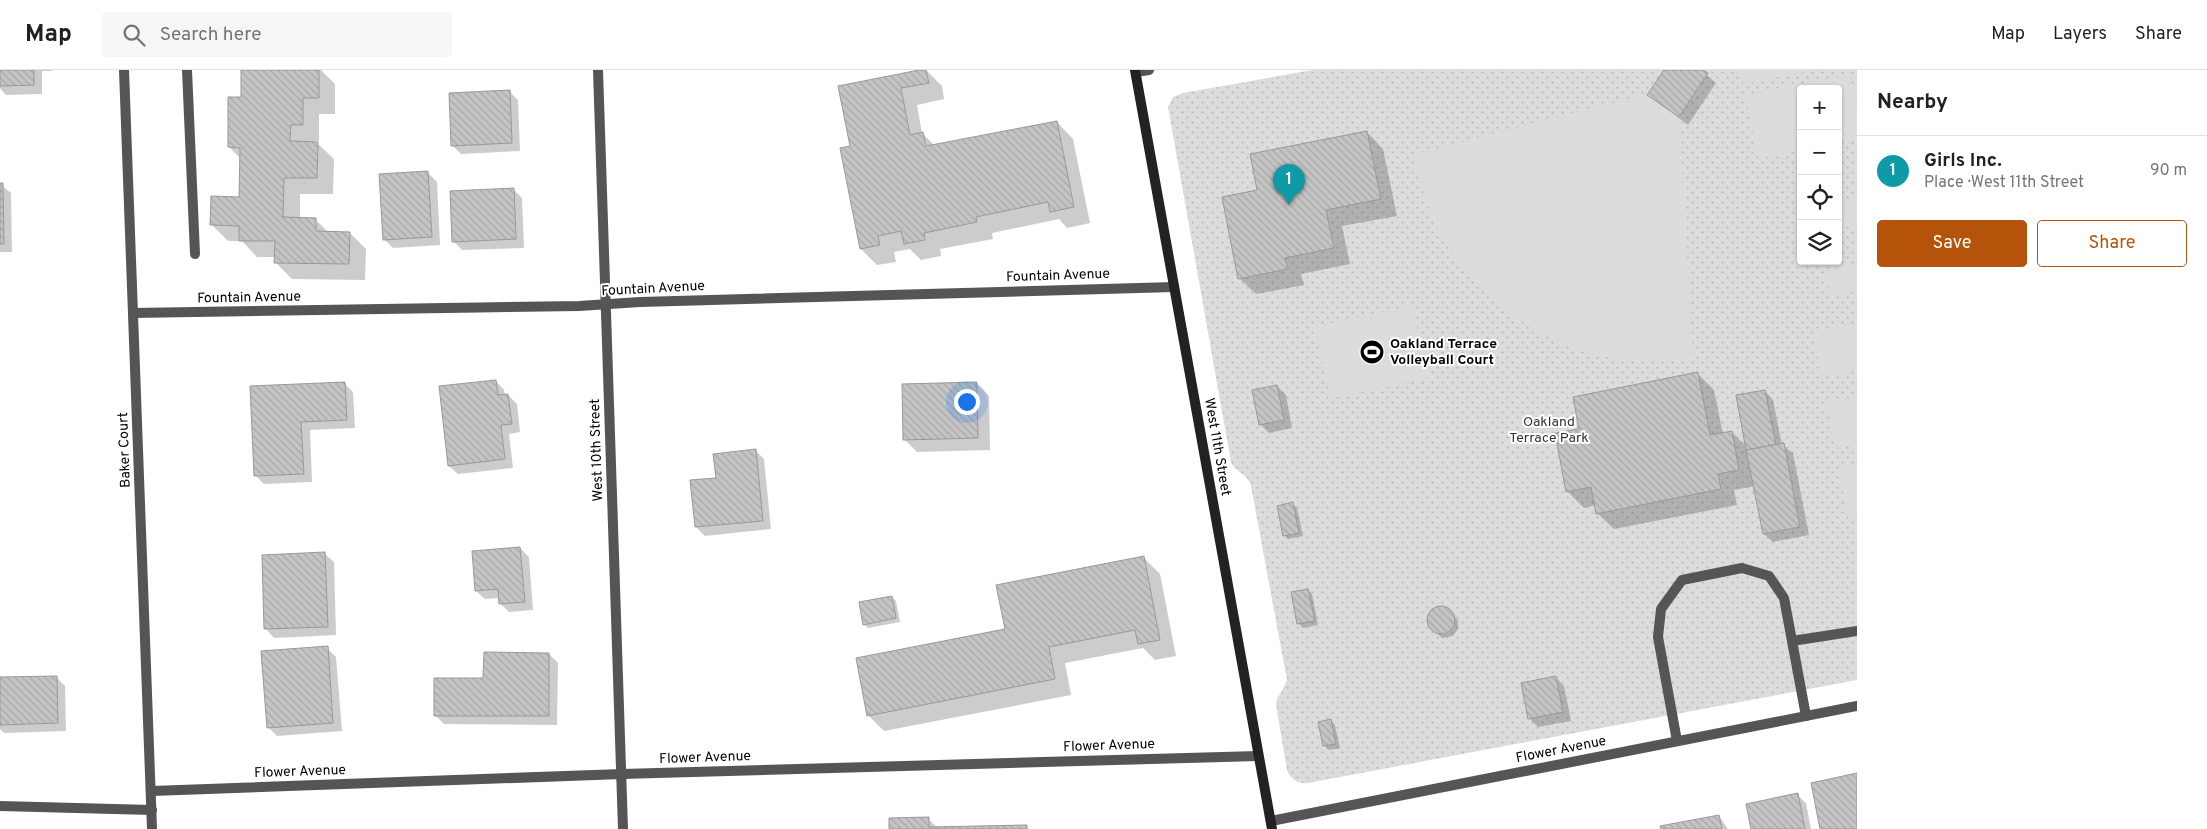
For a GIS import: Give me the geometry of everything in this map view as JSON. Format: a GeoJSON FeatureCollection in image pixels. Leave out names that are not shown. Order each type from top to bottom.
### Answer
{"type":"FeatureCollection","features":[{"type":"Feature","properties":{"kind":"main road","name":"West 11th Street"},"geometry":{"type":"LineString","coordinates":[[1136,71],[1258,756],[1272,825]]}},
{"type":"Feature","properties":{"kind":"street","name":"Baker Court"},"geometry":{"type":"LineString","coordinates":[[124,70],[152,829]]}},
{"type":"Feature","properties":{"kind":"street"},"geometry":{"type":"LineString","coordinates":[[187,70],[195,254]]}},
{"type":"Feature","properties":{"kind":"street","name":"West 10th Street"},"geometry":{"type":"LineString","coordinates":[[598,70],[623,829]]}},
{"type":"Feature","properties":{"kind":"street"},"geometry":{"type":"LineString","coordinates":[[1136,71],[1148,70]]}},
{"type":"Feature","properties":{"kind":"street","name":"Fountain Avenue"},"geometry":{"type":"LineString","coordinates":[[133,313],[606,305],[650,302],[1174,287]]}},
{"type":"Feature","properties":{"kind":"street"},"geometry":{"type":"LineString","coordinates":[[1677,742],[1658,637],[1661,609],[1682,580],[1742,568],[1768,576],[1784,598],[1806,716]]}},
{"type":"Feature","properties":{"kind":"street"},"geometry":{"type":"LineString","coordinates":[[1792,641],[1857,631]]}},
{"type":"Feature","properties":{"kind":"street","name":"Flower Avenue"},"geometry":{"type":"LineString","coordinates":[[1272,825],[1857,706]]}},
{"type":"Feature","properties":{"kind":"street","name":"Flower Avenue"},"geometry":{"type":"LineString","coordinates":[[152,791],[622,774],[1258,756]]}},
{"type":"Feature","properties":{"kind":"street"},"geometry":{"type":"LineString","coordinates":[[0,806],[152,810]]}},
{"type":"Feature","properties":{"kind":"green space","name":"Oakland Terrace Park"},"geometry":{"type":"Polygon","coordinates":[[[1312,70],[1857,70],[1857,680],[1308,783],[1301,783],[1293,779],[1287,770],[1276,705],[1277,699],[1287,680],[1251,486],[1231,462],[1168,107],[1173,97],[1183,93],[1312,70]]]}},
{"type":"Feature","properties":{"kind":"green space"},"geometry":{"type":"Polygon","coordinates":[[[1740,70],[1815,70],[1743,84],[1740,70]]]}},
{"type":"Feature","properties":{"kind":"green space"},"geometry":{"type":"Polygon","coordinates":[[[1850,75],[1857,109],[1857,139],[1842,141],[1842,85],[1798,85],[1850,75]]]}},
{"type":"Feature","properties":{"kind":"green space"},"geometry":{"type":"Polygon","coordinates":[[[1797,85],[1797,151],[1758,158],[1745,95],[1797,85]]]}},
{"type":"Feature","properties":{"kind":"green space"},"geometry":{"type":"Polygon","coordinates":[[[1654,92],[1679,108],[1693,358],[1640,361],[1602,356],[1572,347],[1544,335],[1518,319],[1493,300],[1472,278],[1453,253],[1437,227],[1426,200],[1412,155],[1654,92]]]}},
{"type":"Feature","properties":{"kind":"green space"},"geometry":{"type":"Polygon","coordinates":[[[1857,197],[1857,224],[1842,227],[1842,200],[1857,197]]]}},
{"type":"Feature","properties":{"kind":"green space"},"geometry":{"type":"Polygon","coordinates":[[[1857,264],[1857,291],[1829,296],[1825,270],[1857,264]]]}},
{"type":"Feature","properties":{"kind":"green space","name":"Oakland Terrace Volleyball Court"},"geometry":{"type":"Polygon","coordinates":[[[1412,306],[1430,377],[1331,398],[1314,327],[1412,306]]]}},
{"type":"Feature","properties":{"kind":"green space"},"geometry":{"type":"Polygon","coordinates":[[[1857,323],[1857,370],[1822,377],[1813,331],[1857,323]]]}},
{"type":"Feature","properties":{"kind":"green space"},"geometry":{"type":"Polygon","coordinates":[[[1857,397],[1857,444],[1835,448],[1826,402],[1857,397]]]}},
{"type":"Feature","properties":{"kind":"green space"},"geometry":{"type":"Polygon","coordinates":[[[1857,465],[1857,513],[1847,515],[1839,468],[1857,465]]]}},
{"type":"Feature","properties":{"kind":"building"},"geometry":{"type":"Polygon","coordinates":[[[0,70],[34,70],[34,85],[0,86],[0,70]]]}},
{"type":"Feature","properties":{"kind":"building"},"geometry":{"type":"Polygon","coordinates":[[[241,70],[319,70],[319,98],[303,98],[303,125],[291,125],[290,141],[318,142],[317,178],[284,178],[283,217],[316,218],[316,231],[350,232],[349,264],[274,263],[275,241],[239,241],[239,226],[210,225],[211,196],[239,197],[240,148],[228,147],[228,97],[241,97],[241,70]]]}},
{"type":"Feature","properties":{"kind":"building"},"geometry":{"type":"Polygon","coordinates":[[[926,70],[929,83],[901,88],[910,135],[923,132],[926,146],[1057,121],[1074,207],[1050,212],[1048,202],[976,217],[977,222],[924,233],[925,240],[904,244],[901,231],[878,236],[880,245],[860,249],[840,148],[850,146],[838,86],[926,70]]]}},
{"type":"Feature","properties":{"kind":"building"},"geometry":{"type":"Polygon","coordinates":[[[1664,70],[1703,70],[1708,73],[1679,117],[1647,95],[1664,70]]]}},
{"type":"Feature","properties":{"kind":"building"},"geometry":{"type":"Polygon","coordinates":[[[510,90],[512,143],[451,146],[449,93],[510,90]]]}},
{"type":"Feature","properties":{"kind":"building"},"geometry":{"type":"Polygon","coordinates":[[[1367,131],[1381,199],[1326,210],[1334,248],[1285,258],[1288,269],[1238,279],[1222,197],[1257,190],[1250,154],[1367,131]]]}},
{"type":"Feature","properties":{"kind":"building"},"geometry":{"type":"Polygon","coordinates":[[[428,171],[432,237],[383,240],[379,174],[428,171]]]}},
{"type":"Feature","properties":{"kind":"building"},"geometry":{"type":"Polygon","coordinates":[[[0,183],[3,183],[4,244],[0,244],[0,183]]]}},
{"type":"Feature","properties":{"kind":"building"},"geometry":{"type":"Polygon","coordinates":[[[514,188],[516,239],[452,242],[450,191],[514,188]]]}},
{"type":"Feature","properties":{"kind":"building"},"geometry":{"type":"Polygon","coordinates":[[[1698,372],[1710,435],[1732,431],[1739,470],[1718,474],[1721,489],[1596,514],[1591,487],[1566,492],[1555,433],[1579,429],[1573,397],[1698,372]]]}},
{"type":"Feature","properties":{"kind":"building"},"geometry":{"type":"Polygon","coordinates":[[[496,380],[498,395],[508,394],[512,424],[501,425],[505,459],[448,466],[439,386],[496,380]]]}},
{"type":"Feature","properties":{"kind":"building"},"geometry":{"type":"Polygon","coordinates":[[[345,382],[347,420],[301,422],[304,474],[254,476],[250,386],[345,382]]]}},
{"type":"Feature","properties":{"kind":"building"},"geometry":{"type":"Polygon","coordinates":[[[977,382],[978,438],[903,440],[902,384],[977,382]]]}},
{"type":"Feature","properties":{"kind":"building"},"geometry":{"type":"Polygon","coordinates":[[[1277,385],[1284,420],[1259,425],[1252,390],[1277,385]]]}},
{"type":"Feature","properties":{"kind":"building"},"geometry":{"type":"Polygon","coordinates":[[[1765,390],[1776,445],[1746,450],[1736,395],[1765,390]]]}},
{"type":"Feature","properties":{"kind":"building"},"geometry":{"type":"Polygon","coordinates":[[[1784,443],[1800,527],[1763,534],[1746,450],[1784,443]]]}},
{"type":"Feature","properties":{"kind":"building"},"geometry":{"type":"Polygon","coordinates":[[[756,449],[763,521],[695,527],[690,480],[716,478],[713,454],[756,449]]]}},
{"type":"Feature","properties":{"kind":"building"},"geometry":{"type":"Polygon","coordinates":[[[1293,502],[1299,533],[1283,536],[1277,506],[1293,502]]]}},
{"type":"Feature","properties":{"kind":"building"},"geometry":{"type":"Polygon","coordinates":[[[520,547],[525,602],[499,604],[498,589],[475,591],[472,551],[520,547]]]}},
{"type":"Feature","properties":{"kind":"building"},"geometry":{"type":"Polygon","coordinates":[[[325,552],[328,627],[264,629],[262,555],[325,552]]]}},
{"type":"Feature","properties":{"kind":"building"},"geometry":{"type":"Polygon","coordinates":[[[1144,556],[1160,640],[1138,644],[1135,630],[1049,647],[1055,679],[867,716],[856,658],[1005,629],[996,585],[1144,556]]]}},
{"type":"Feature","properties":{"kind":"building"},"geometry":{"type":"Polygon","coordinates":[[[1308,589],[1315,621],[1297,624],[1291,592],[1308,589]]]}},
{"type":"Feature","properties":{"kind":"building"},"geometry":{"type":"Polygon","coordinates":[[[892,596],[896,618],[863,625],[859,602],[892,596]]]}},
{"type":"Feature","properties":{"kind":"building"},"geometry":{"type":"Polygon","coordinates":[[[1441,606],[1451,610],[1455,620],[1451,630],[1441,634],[1431,630],[1427,620],[1431,610],[1441,606]]]}},
{"type":"Feature","properties":{"kind":"building"},"geometry":{"type":"Polygon","coordinates":[[[328,646],[333,723],[267,728],[261,651],[328,646]]]}},
{"type":"Feature","properties":{"kind":"building"},"geometry":{"type":"Polygon","coordinates":[[[484,652],[549,653],[549,716],[434,716],[434,678],[483,678],[484,652]]]}},
{"type":"Feature","properties":{"kind":"building"},"geometry":{"type":"Polygon","coordinates":[[[57,676],[58,723],[0,725],[0,677],[57,676]]]}},
{"type":"Feature","properties":{"kind":"building"},"geometry":{"type":"Polygon","coordinates":[[[1556,676],[1563,712],[1528,719],[1521,683],[1556,676]]]}},
{"type":"Feature","properties":{"kind":"building"},"geometry":{"type":"Polygon","coordinates":[[[1331,719],[1336,744],[1323,746],[1318,722],[1331,719]]]}},
{"type":"Feature","properties":{"kind":"building"},"geometry":{"type":"Polygon","coordinates":[[[1857,773],[1857,829],[1820,829],[1811,783],[1857,773]]]}},
{"type":"Feature","properties":{"kind":"building"},"geometry":{"type":"Polygon","coordinates":[[[1798,793],[1805,829],[1751,829],[1746,804],[1798,793]]]}},
{"type":"Feature","properties":{"kind":"building"},"geometry":{"type":"Polygon","coordinates":[[[1719,815],[1722,829],[1661,829],[1660,826],[1719,815]]]}},
{"type":"Feature","properties":{"kind":"building"},"geometry":{"type":"Polygon","coordinates":[[[929,817],[929,827],[1027,825],[1027,829],[889,829],[889,818],[929,817]]]}},
{"type":"Feature","properties":{"kind":"place","name":"Girls Inc."},"geometry":{"type":"Point","coordinates":[1289,205]}},
{"type":"Feature","properties":{"kind":"place","name":"Oakland Terrace Volleyball Court"},"geometry":{"type":"Point","coordinates":[1372,352]}}]}
